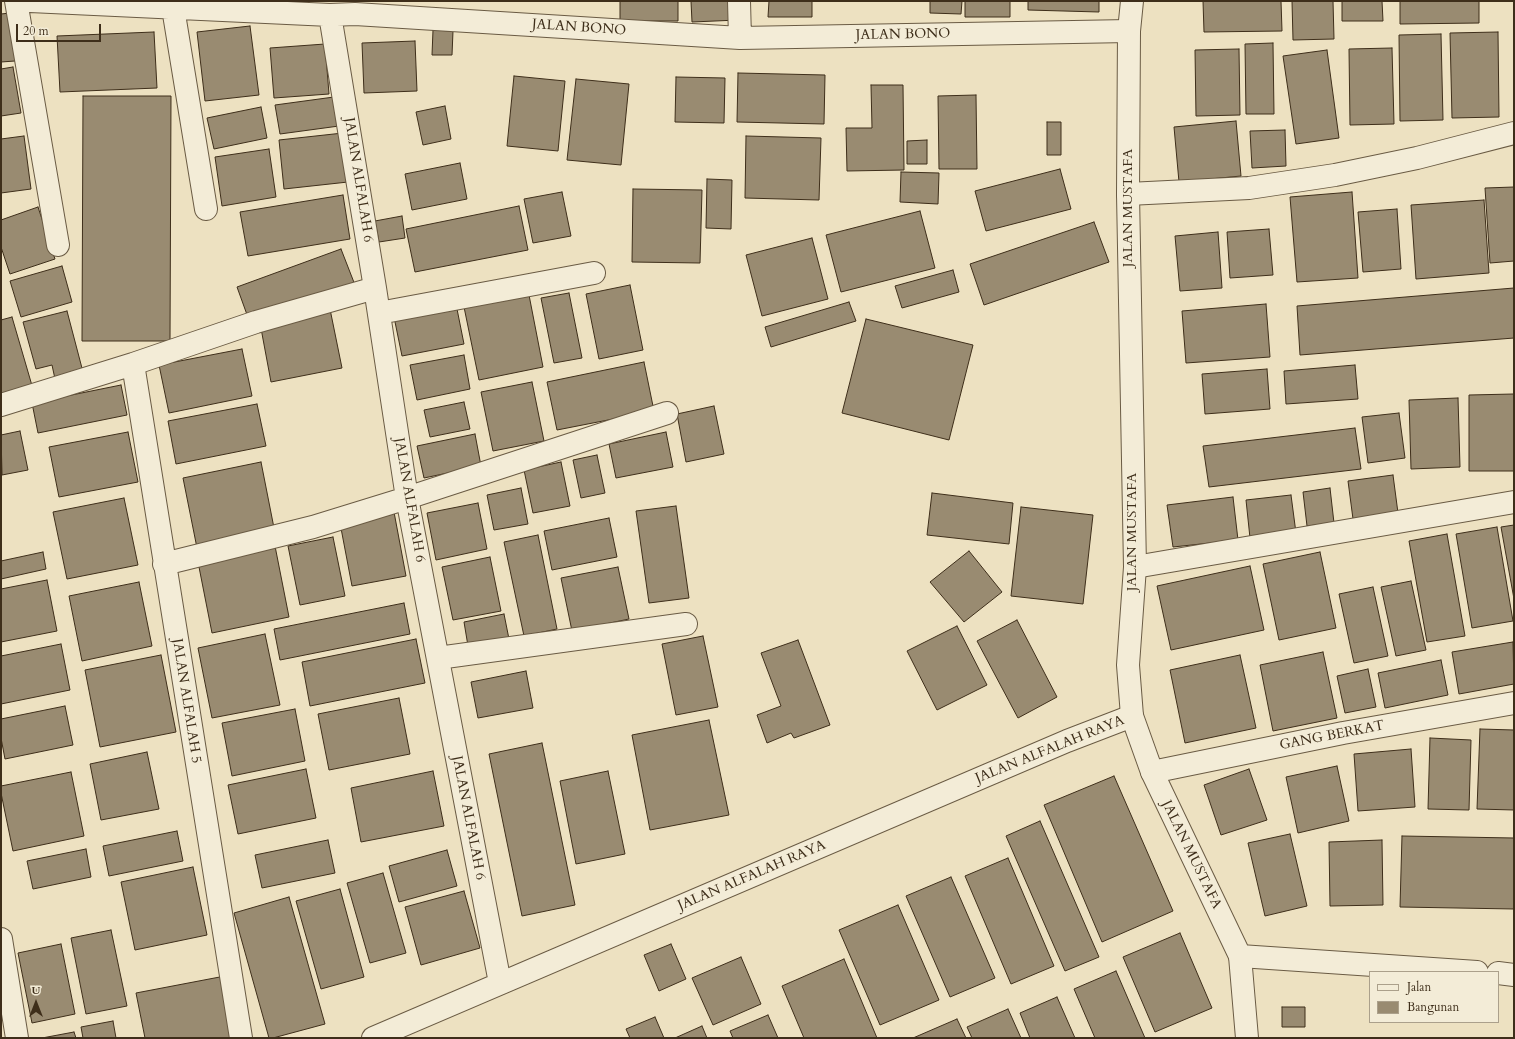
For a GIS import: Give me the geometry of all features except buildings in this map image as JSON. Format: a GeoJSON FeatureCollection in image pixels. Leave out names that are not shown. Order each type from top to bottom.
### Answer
{"type":"FeatureCollection","features":[{"type":"Feature","properties":{"kind":"street"},"geometry":{"type":"LineString","coordinates":[[16,1],[58,245]]}},
{"type":"Feature","properties":{"kind":"street","name":"JALAN BONO"},"geometry":{"type":"LineString","coordinates":[[30,1],[330,14],[355,7],[740,38],[1129,32]]}},
{"type":"Feature","properties":{"kind":"street"},"geometry":{"type":"LineString","coordinates":[[739,1],[740,38]]}},
{"type":"Feature","properties":{"kind":"street","name":"JALAN MUSTAFA"},"geometry":{"type":"LineString","coordinates":[[1132,1],[1129,32],[1128,194],[1135,567],[1128,665],[1132,716],[1152,772],[1240,956],[1247,1038]]}},
{"type":"Feature","properties":{"kind":"street"},"geometry":{"type":"LineString","coordinates":[[173,8],[206,209]]}},
{"type":"Feature","properties":{"kind":"street","name":"JALAN ALFALAH 6"},"geometry":{"type":"LineString","coordinates":[[330,14],[375,288],[407,498],[500,983]]}},
{"type":"Feature","properties":{"kind":"street"},"geometry":{"type":"LineString","coordinates":[[1128,194],[1249,188],[1335,175],[1424,156],[1514,134]]}},
{"type":"Feature","properties":{"kind":"street"},"geometry":{"type":"LineString","coordinates":[[379,314],[594,273]]}},
{"type":"Feature","properties":{"kind":"street"},"geometry":{"type":"LineString","coordinates":[[1,405],[133,364],[256,322],[375,288]]}},
{"type":"Feature","properties":{"kind":"street","name":"JALAN ALFALAH 5"},"geometry":{"type":"LineString","coordinates":[[133,364],[241,1038]]}},
{"type":"Feature","properties":{"kind":"street"},"geometry":{"type":"LineString","coordinates":[[164,564],[313,527],[407,498],[667,413]]}},
{"type":"Feature","properties":{"kind":"street"},"geometry":{"type":"LineString","coordinates":[[1135,567],[1514,502]]}},
{"type":"Feature","properties":{"kind":"street"},"geometry":{"type":"LineString","coordinates":[[438,658],[686,624]]}},
{"type":"Feature","properties":{"kind":"street","name":"GANG BERKAT"},"geometry":{"type":"LineString","coordinates":[[1152,772],[1343,733],[1514,703]]}},
{"type":"Feature","properties":{"kind":"street","name":"JALAN ALFALAH RAYA"},"geometry":{"type":"LineString","coordinates":[[373,1038],[1067,741],[1132,716]]}},
{"type":"Feature","properties":{"kind":"street"},"geometry":{"type":"LineString","coordinates":[[1,938],[17,1038]]}},
{"type":"Feature","properties":{"kind":"street"},"geometry":{"type":"LineString","coordinates":[[1240,956],[1462,971]]}},
{"type":"Feature","properties":{"kind":"street"},"geometry":{"type":"LineString","coordinates":[[1499,973],[1514,974]]}}]}
